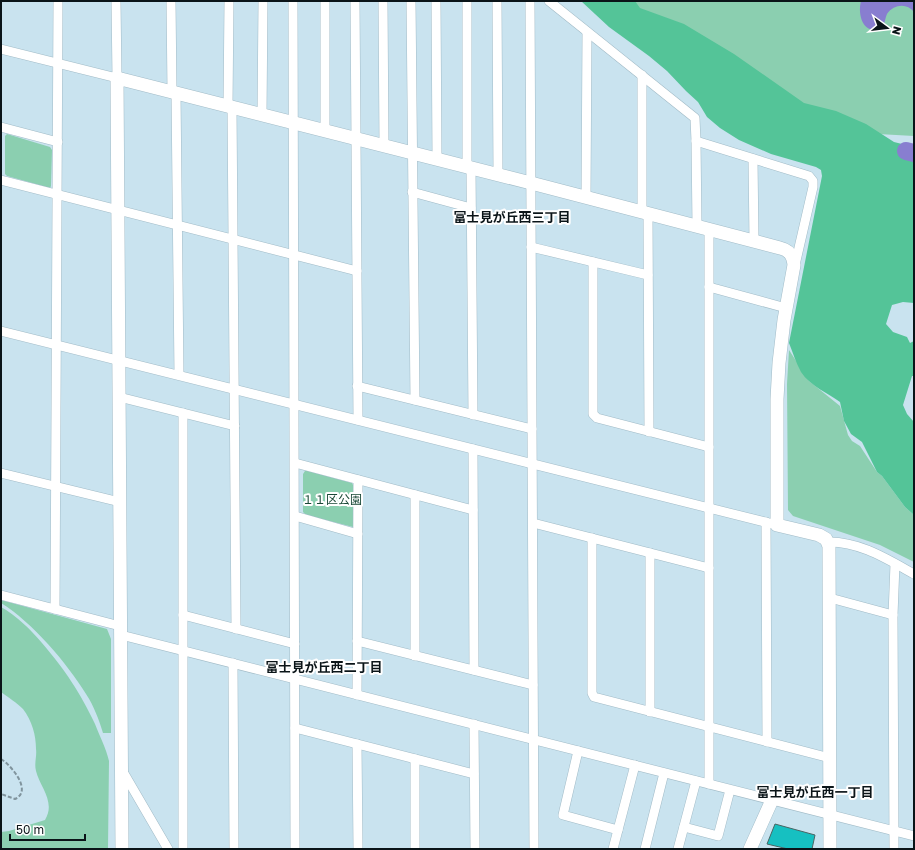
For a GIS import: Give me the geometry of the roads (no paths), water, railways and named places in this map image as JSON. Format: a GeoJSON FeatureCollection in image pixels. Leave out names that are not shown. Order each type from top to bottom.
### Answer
{"type":"FeatureCollection","features":[{"type":"Feature","properties":{"kind":"street"},"geometry":{"type":"LineString","coordinates":[[55,609],[58,1]]}},
{"type":"Feature","properties":{"kind":"street"},"geometry":{"type":"LineString","coordinates":[[116,1],[122,849]]}},
{"type":"Feature","properties":{"kind":"street"},"geometry":{"type":"LineString","coordinates":[[171,1],[177,225],[179,375]]}},
{"type":"Feature","properties":{"kind":"street"},"geometry":{"type":"LineString","coordinates":[[229,1],[233,240],[236,629]]}},
{"type":"Feature","properties":{"kind":"street"},"geometry":{"type":"LineString","coordinates":[[262,1],[262,115]]}},
{"type":"Feature","properties":{"kind":"street"},"geometry":{"type":"LineString","coordinates":[[293,1],[295,849]]}},
{"type":"Feature","properties":{"kind":"street"},"geometry":{"type":"LineString","coordinates":[[325,1],[325,131]]}},
{"type":"Feature","properties":{"kind":"street"},"geometry":{"type":"LineString","coordinates":[[355,1],[358,420]]}},
{"type":"Feature","properties":{"kind":"street"},"geometry":{"type":"LineString","coordinates":[[383,1],[384,146]]}},
{"type":"Feature","properties":{"kind":"street"},"geometry":{"type":"LineString","coordinates":[[411,1],[415,400]]}},
{"type":"Feature","properties":{"kind":"street"},"geometry":{"type":"LineString","coordinates":[[436,1],[437,159]]}},
{"type":"Feature","properties":{"kind":"street"},"geometry":{"type":"LineString","coordinates":[[467,1],[473,415]]}},
{"type":"Feature","properties":{"kind":"street"},"geometry":{"type":"LineString","coordinates":[[498,1],[498,175]]}},
{"type":"Feature","properties":{"kind":"street"},"geometry":{"type":"LineString","coordinates":[[530,1],[534,849]]}},
{"type":"Feature","properties":{"kind":"street"},"geometry":{"type":"LineString","coordinates":[[549,1],[695,118],[696,226]]}},
{"type":"Feature","properties":{"kind":"street"},"geometry":{"type":"LineString","coordinates":[[586,197],[587,32]]}},
{"type":"Feature","properties":{"kind":"street"},"geometry":{"type":"LineString","coordinates":[[1,49],[754,241],[786,250],[794,258],[794,267]]}},
{"type":"Feature","properties":{"kind":"street"},"geometry":{"type":"LineString","coordinates":[[642,75],[648,275],[649,432]]}},
{"type":"Feature","properties":{"kind":"street"},"geometry":{"type":"LineString","coordinates":[[1,127],[58,142]]}},
{"type":"Feature","properties":{"kind":"street"},"geometry":{"type":"LineString","coordinates":[[696,141],[809,176],[813,181],[813,187],[786,308],[778,375],[771,523],[767,742]]}},
{"type":"Feature","properties":{"kind":"street"},"geometry":{"type":"LineString","coordinates":[[753,159],[754,241]]}},
{"type":"Feature","properties":{"kind":"street"},"geometry":{"type":"LineString","coordinates":[[1,180],[357,271]]}},
{"type":"Feature","properties":{"kind":"street"},"geometry":{"type":"LineString","coordinates":[[412,192],[471,208]]}},
{"type":"Feature","properties":{"kind":"street"},"geometry":{"type":"LineString","coordinates":[[709,229],[709,784]]}},
{"type":"Feature","properties":{"kind":"street"},"geometry":{"type":"LineString","coordinates":[[532,247],[648,275]]}},
{"type":"Feature","properties":{"kind":"street"},"geometry":{"type":"LineString","coordinates":[[593,262],[593,414],[597,418],[709,447]]}},
{"type":"Feature","properties":{"kind":"street"},"geometry":{"type":"LineString","coordinates":[[709,287],[786,308]]}},
{"type":"Feature","properties":{"kind":"street"},"geometry":{"type":"LineString","coordinates":[[1,330],[819,535],[827,542],[830,549],[830,849]]}},
{"type":"Feature","properties":{"kind":"street"},"geometry":{"type":"LineString","coordinates":[[358,386],[532,429]]}},
{"type":"Feature","properties":{"kind":"street"},"geometry":{"type":"LineString","coordinates":[[119,397],[235,426]]}},
{"type":"Feature","properties":{"kind":"street"},"geometry":{"type":"LineString","coordinates":[[183,413],[183,849]]}},
{"type":"Feature","properties":{"kind":"street"},"geometry":{"type":"LineString","coordinates":[[473,449],[474,670]]}},
{"type":"Feature","properties":{"kind":"street"},"geometry":{"type":"LineString","coordinates":[[295,463],[473,510]]}},
{"type":"Feature","properties":{"kind":"street"},"geometry":{"type":"LineString","coordinates":[[1,473],[120,502]]}},
{"type":"Feature","properties":{"kind":"street"},"geometry":{"type":"LineString","coordinates":[[357,695],[358,480]]}},
{"type":"Feature","properties":{"kind":"street"},"geometry":{"type":"LineString","coordinates":[[415,495],[415,656]]}},
{"type":"Feature","properties":{"kind":"street"},"geometry":{"type":"LineString","coordinates":[[295,516],[358,534]]}},
{"type":"Feature","properties":{"kind":"street"},"geometry":{"type":"LineString","coordinates":[[533,523],[709,568]]}},
{"type":"Feature","properties":{"kind":"street"},"geometry":{"type":"LineString","coordinates":[[592,538],[592,696],[830,758]]}},
{"type":"Feature","properties":{"kind":"street"},"geometry":{"type":"LineString","coordinates":[[827,542],[842,543],[871,551],[914,574]]}},
{"type":"Feature","properties":{"kind":"street"},"geometry":{"type":"LineString","coordinates":[[650,552],[650,712]]}},
{"type":"Feature","properties":{"kind":"street"},"geometry":{"type":"LineString","coordinates":[[894,849],[893,615],[895,564]]}},
{"type":"Feature","properties":{"kind":"street"},"geometry":{"type":"LineString","coordinates":[[1,595],[55,609],[183,651],[914,836]]}},
{"type":"Feature","properties":{"kind":"street"},"geometry":{"type":"LineString","coordinates":[[830,598],[893,615]]}},
{"type":"Feature","properties":{"kind":"street"},"geometry":{"type":"LineString","coordinates":[[183,615],[295,644]]}},
{"type":"Feature","properties":{"kind":"street"},"geometry":{"type":"LineString","coordinates":[[357,642],[533,685]]}},
{"type":"Feature","properties":{"kind":"street"},"geometry":{"type":"LineString","coordinates":[[233,663],[234,849]]}},
{"type":"Feature","properties":{"kind":"street"},"geometry":{"type":"LineString","coordinates":[[474,724],[475,849]]}},
{"type":"Feature","properties":{"kind":"street"},"geometry":{"type":"LineString","coordinates":[[295,728],[474,774]]}},
{"type":"Feature","properties":{"kind":"street"},"geometry":{"type":"LineString","coordinates":[[357,744],[358,849]]}},
{"type":"Feature","properties":{"kind":"street"},"geometry":{"type":"LineString","coordinates":[[578,751],[563,816],[618,830]]}},
{"type":"Feature","properties":{"kind":"street"},"geometry":{"type":"LineString","coordinates":[[415,759],[415,849]]}},
{"type":"Feature","properties":{"kind":"street"},"geometry":{"type":"LineString","coordinates":[[614,849],[634,765]]}},
{"type":"Feature","properties":{"kind":"street"},"geometry":{"type":"LineString","coordinates":[[121,769],[168,849]]}},
{"type":"Feature","properties":{"kind":"street"},"geometry":{"type":"LineString","coordinates":[[645,849],[664,773]]}},
{"type":"Feature","properties":{"kind":"street"},"geometry":{"type":"LineString","coordinates":[[678,849],[696,781]]}},
{"type":"Feature","properties":{"kind":"street"},"geometry":{"type":"LineString","coordinates":[[684,827],[718,836],[730,790]]}},
{"type":"Feature","properties":{"kind":"street"},"geometry":{"type":"LineString","coordinates":[[750,849],[772,800]]}},
{"type":"Feature","properties":{"kind":"waterway"},"geometry":{"type":"LineString","coordinates":[[906,151],[914,153]]}},
{"type":"Feature","properties":{"kind":"district","name":"富士見が丘西三丁目"},"geometry":{"type":"Point","coordinates":[512,217]}},
{"type":"Feature","properties":{"kind":"district","name":"富士見が丘西二丁目"},"geometry":{"type":"Point","coordinates":[324,667]}},
{"type":"Feature","properties":{"kind":"district","name":"富士見が丘西一丁目"},"geometry":{"type":"Point","coordinates":[815,792]}},
{"type":"Feature","properties":{"kind":"park label","name":"１１区公園"},"geometry":{"type":"Point","coordinates":[332,500]}}]}
